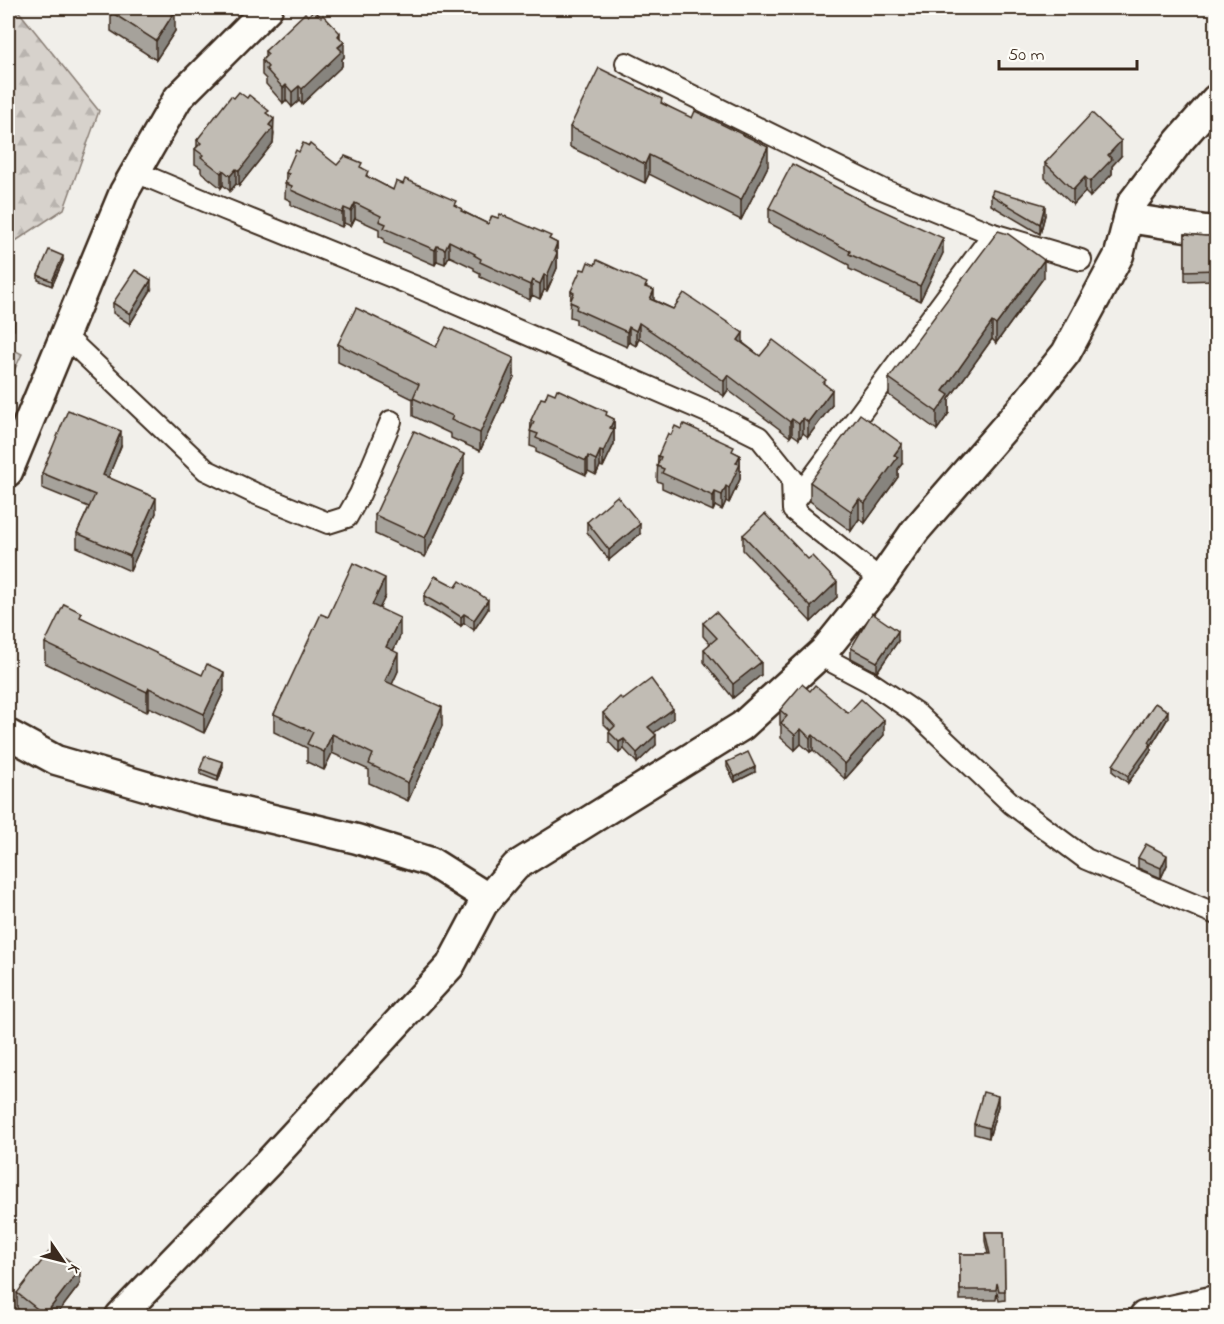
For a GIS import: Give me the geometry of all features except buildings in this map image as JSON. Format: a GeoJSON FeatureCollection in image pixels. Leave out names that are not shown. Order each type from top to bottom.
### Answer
{"type":"FeatureCollection","features":[{"type":"Feature","properties":{"kind":"street"},"geometry":{"type":"LineString","coordinates":[[8,472],[124,192],[178,99],[268,8]]}},
{"type":"Feature","properties":{"kind":"street"},"geometry":{"type":"LineString","coordinates":[[626,63],[882,189],[993,234],[1081,260]]}},
{"type":"Feature","properties":{"kind":"street"},"geometry":{"type":"LineString","coordinates":[[120,1317],[267,1164],[450,966],[483,904],[516,866],[742,726],[819,655],[881,580],[915,531],[1026,403],[1066,353],[1119,255],[1132,203],[1179,141],[1216,99]]}},
{"type":"Feature","properties":{"kind":"street"},"geometry":{"type":"LineString","coordinates":[[136,172],[424,290],[759,437],[792,478],[793,510],[881,580]]}},
{"type":"Feature","properties":{"kind":"street"},"geometry":{"type":"LineString","coordinates":[[1128,218],[1216,230]]}},
{"type":"Feature","properties":{"kind":"street"},"geometry":{"type":"LineString","coordinates":[[793,504],[993,234]]}},
{"type":"Feature","properties":{"kind":"street"},"geometry":{"type":"LineString","coordinates":[[64,335],[206,470],[254,494],[328,523],[347,517],[360,494],[391,421]]}},
{"type":"Feature","properties":{"kind":"street"},"geometry":{"type":"LineString","coordinates":[[819,655],[870,682],[916,713],[1012,804],[1086,860],[1216,914]]}},
{"type":"Feature","properties":{"kind":"street"},"geometry":{"type":"LineString","coordinates":[[8,734],[56,760],[197,801],[357,839],[431,862],[488,898]]}},
{"type":"Feature","properties":{"kind":"street"},"geometry":{"type":"LineString","coordinates":[[1144,1317],[1216,1300]]}},
{"type":"Feature","properties":{"kind":"green space"},"geometry":{"type":"Polygon","coordinates":[[[8,8],[16,8],[99,111],[64,209],[8,246],[8,8]]]}},
{"type":"Feature","properties":{"kind":"green space"},"geometry":{"type":"Polygon","coordinates":[[[8,347],[22,354],[8,383],[8,347]]]}}]}
